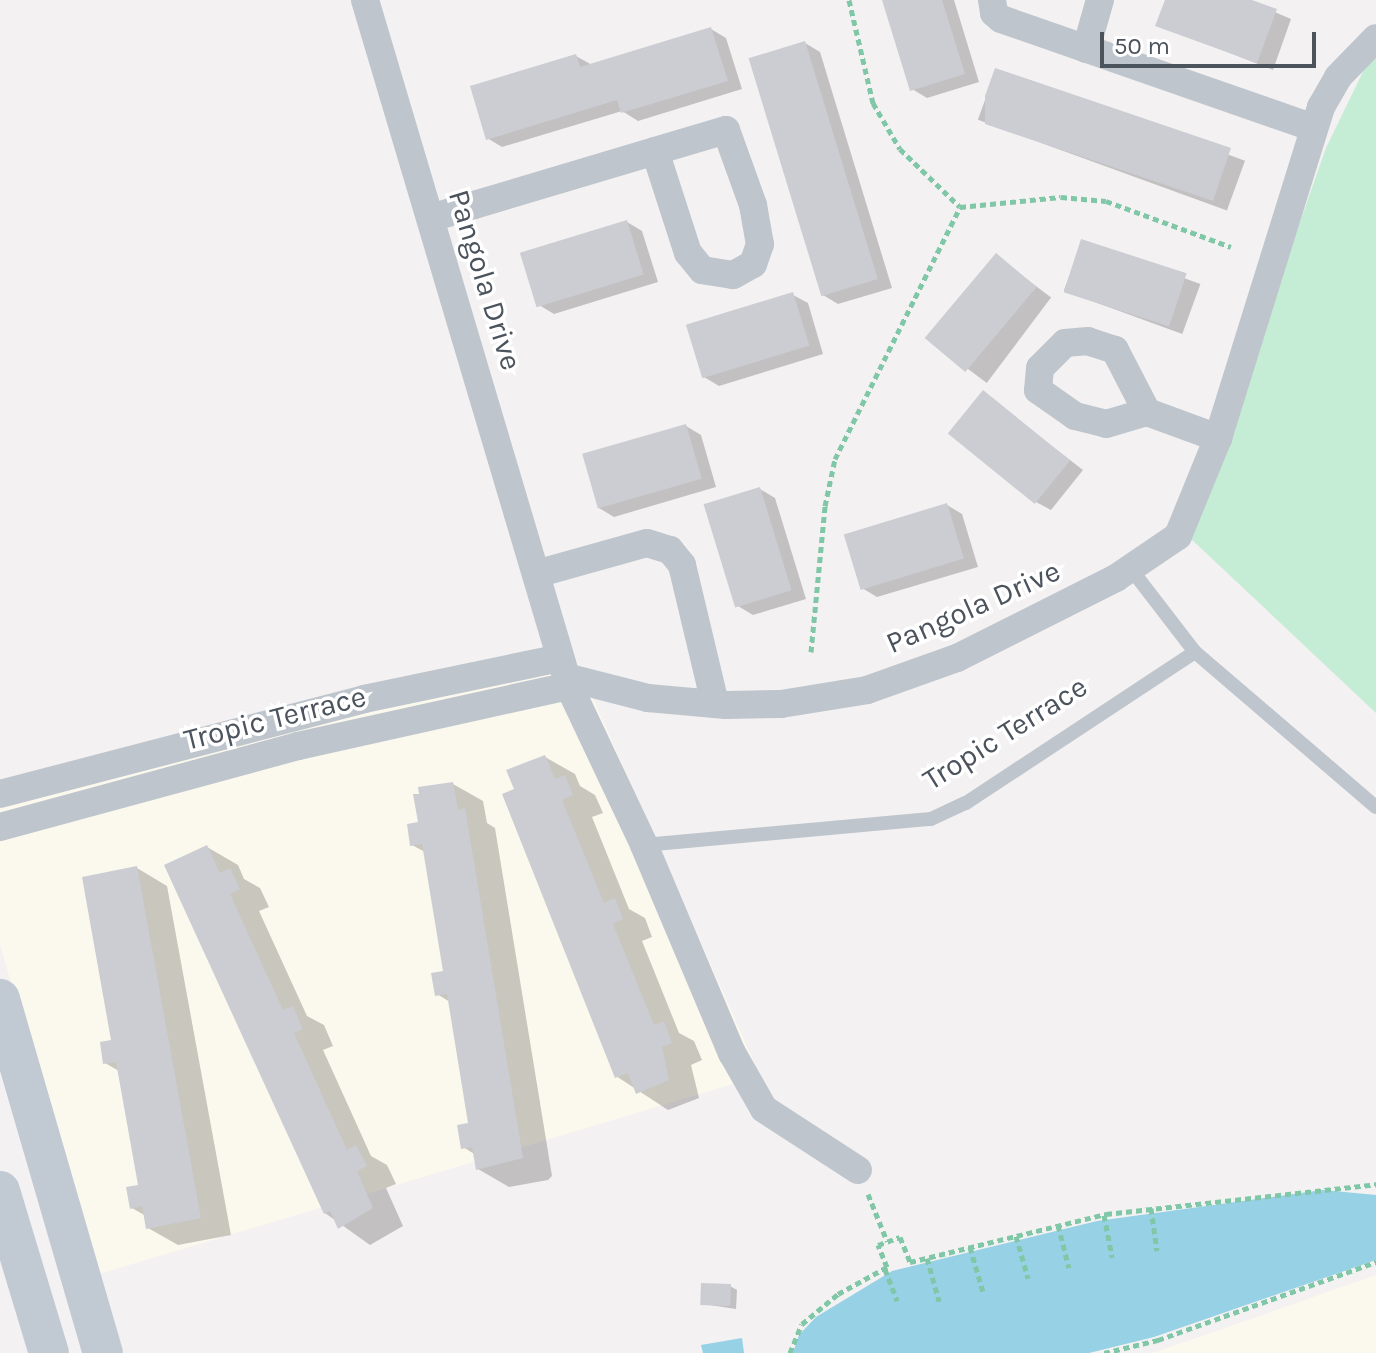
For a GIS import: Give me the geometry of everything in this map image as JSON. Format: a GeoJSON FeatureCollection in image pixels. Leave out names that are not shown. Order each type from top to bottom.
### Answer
{"type":"FeatureCollection","features":[{"type":"Feature","properties":{"kind":"street","name":"Pangola Drive"},"geometry":{"type":"LineString","coordinates":[[365,0],[565,674],[648,698],[715,704],[781,704],[867,690],[957,658],[1131,569],[1178,536],[1218,438],[1314,128],[1338,77],[1376,38]]}},
{"type":"Feature","properties":{"kind":"street"},"geometry":{"type":"LineString","coordinates":[[992,0],[994,13],[1001,19],[1314,128]]}},
{"type":"Feature","properties":{"kind":"street"},"geometry":{"type":"LineString","coordinates":[[1086,49],[1100,0]]}},
{"type":"Feature","properties":{"kind":"street"},"geometry":{"type":"LineString","coordinates":[[431,218],[655,151],[726,130],[753,205],[760,244],[753,264],[733,275],[702,270],[688,253],[655,151]]}},
{"type":"Feature","properties":{"kind":"street"},"geometry":{"type":"LineString","coordinates":[[1147,412],[1218,438]]}},
{"type":"Feature","properties":{"kind":"street"},"geometry":{"type":"LineString","coordinates":[[536,574],[647,543],[670,550],[682,565],[715,704]]}},
{"type":"Feature","properties":{"kind":"street"},"geometry":{"type":"LineString","coordinates":[[565,674],[644,845],[732,1053],[764,1109],[858,1170]]}},
{"type":"Feature","properties":{"kind":"street","name":"Tropic Terrace"},"geometry":{"type":"LineString","coordinates":[[0,794],[364,699],[565,674]]}},
{"type":"Feature","properties":{"kind":"street","name":"Tropic Terrace"},"geometry":{"type":"LineString","coordinates":[[0,827],[565,674]]}},
{"type":"Feature","properties":{"kind":"street"},"geometry":{"type":"LineString","coordinates":[[0,999],[103,1353]]}},
{"type":"Feature","properties":{"kind":"street"},"geometry":{"type":"LineString","coordinates":[[0,1191],[49,1353]]}},
{"type":"Feature","properties":{"kind":"lane"},"geometry":{"type":"LineString","coordinates":[[1131,569],[1195,652],[1376,807]]}},
{"type":"Feature","properties":{"kind":"lane","name":"Tropic Terrace"},"geometry":{"type":"LineString","coordinates":[[644,845],[931,819],[966,803],[1195,652]]}},
{"type":"Feature","properties":{"kind":"path"},"geometry":{"type":"LineString","coordinates":[[849,0],[873,103],[900,149],[960,207],[1061,197],[1106,201],[1231,247]]}},
{"type":"Feature","properties":{"kind":"path"},"geometry":{"type":"LineString","coordinates":[[811,652],[825,506],[835,459],[960,207]]}},
{"type":"Feature","properties":{"kind":"path"},"geometry":{"type":"LineString","coordinates":[[858,1170],[887,1241]]}},
{"type":"Feature","properties":{"kind":"path"},"geometry":{"type":"LineString","coordinates":[[897,1301],[878,1245],[900,1237],[910,1262],[1103,1215],[1376,1184]]}},
{"type":"Feature","properties":{"kind":"path"},"geometry":{"type":"LineString","coordinates":[[1151,1208],[1157,1251]]}},
{"type":"Feature","properties":{"kind":"path"},"geometry":{"type":"LineString","coordinates":[[1103,1215],[1112,1257]]}},
{"type":"Feature","properties":{"kind":"path"},"geometry":{"type":"LineString","coordinates":[[1058,1225],[1069,1268]]}},
{"type":"Feature","properties":{"kind":"path"},"geometry":{"type":"LineString","coordinates":[[1016,1236],[1028,1278]]}},
{"type":"Feature","properties":{"kind":"path"},"geometry":{"type":"LineString","coordinates":[[970,1247],[983,1292]]}},
{"type":"Feature","properties":{"kind":"path"},"geometry":{"type":"LineString","coordinates":[[927,1258],[939,1301]]}},
{"type":"Feature","properties":{"kind":"path"},"geometry":{"type":"LineString","coordinates":[[1104,1353],[1158,1340],[1376,1262]]}},
{"type":"Feature","properties":{"kind":"path"},"geometry":{"type":"LineString","coordinates":[[790,1353],[802,1324],[838,1294],[885,1269]]}},
{"type":"Feature","properties":{"kind":"shaded area"},"geometry":{"type":"Polygon","coordinates":[[[576,660],[760,1076],[96,1275],[0,945],[0,806],[576,660]]]}},
{"type":"Feature","properties":{"kind":"shaded area"},"geometry":{"type":"Polygon","coordinates":[[[1376,1275],[1376,1353],[1150,1353],[1159,1351],[1376,1275]]]}},
{"type":"Feature","properties":{"kind":"green space"},"geometry":{"type":"Polygon","coordinates":[[[1376,45],[1376,713],[1189,537],[1326,148],[1376,45]]]}},
{"type":"Feature","properties":{"kind":"water"},"geometry":{"type":"Polygon","coordinates":[[[1323,1190],[1376,1195],[1376,1260],[1154,1337],[1089,1353],[793,1353],[799,1335],[816,1317],[892,1271],[1097,1221],[1323,1190]]]}},
{"type":"Feature","properties":{"kind":"water"},"geometry":{"type":"Polygon","coordinates":[[[742,1338],[744,1353],[703,1353],[701,1345],[742,1338]]]}},
{"type":"Feature","properties":{"kind":"building"},"geometry":{"type":"Polygon","coordinates":[[[882,0],[942,0],[965,74],[910,91],[882,0]]]}},
{"type":"Feature","properties":{"kind":"building"},"geometry":{"type":"Polygon","coordinates":[[[1165,0],[1252,0],[1277,9],[1257,63],[1155,26],[1165,0]]]}},
{"type":"Feature","properties":{"kind":"building"},"geometry":{"type":"Polygon","coordinates":[[[711,27],[728,81],[621,113],[617,100],[486,140],[470,86],[576,54],[580,67],[711,27]]]}},
{"type":"Feature","properties":{"kind":"building"},"geometry":{"type":"Polygon","coordinates":[[[805,41],[878,279],[821,296],[749,58],[805,41]]]}},
{"type":"Feature","properties":{"kind":"building"},"geometry":{"type":"Polygon","coordinates":[[[995,68],[1231,148],[1213,201],[985,124],[985,96],[995,68]]]}},
{"type":"Feature","properties":{"kind":"building"},"geometry":{"type":"Polygon","coordinates":[[[627,220],[644,275],[537,307],[520,253],[627,220]]]}},
{"type":"Feature","properties":{"kind":"building"},"geometry":{"type":"Polygon","coordinates":[[[1081,239],[1187,273],[1169,327],[1064,292],[1081,239]]]}},
{"type":"Feature","properties":{"kind":"building"},"geometry":{"type":"Polygon","coordinates":[[[996,253],[1037,287],[965,372],[925,338],[996,253]]]}},
{"type":"Feature","properties":{"kind":"building"},"geometry":{"type":"Polygon","coordinates":[[[793,292],[809,346],[702,378],[686,325],[793,292]]]}},
{"type":"Feature","properties":{"kind":"building"},"geometry":{"type":"Polygon","coordinates":[[[983,390],[1070,460],[1035,504],[948,434],[983,390]]]}},
{"type":"Feature","properties":{"kind":"building"},"geometry":{"type":"Polygon","coordinates":[[[686,424],[702,479],[598,509],[582,454],[686,424]]]}},
{"type":"Feature","properties":{"kind":"building"},"geometry":{"type":"Polygon","coordinates":[[[760,487],[792,590],[735,608],[704,504],[760,487]]]}},
{"type":"Feature","properties":{"kind":"building"},"geometry":{"type":"Polygon","coordinates":[[[947,503],[964,558],[861,590],[844,535],[947,503]]]}},
{"type":"Feature","properties":{"kind":"building"},"geometry":{"type":"Polygon","coordinates":[[[545,755],[555,779],[565,775],[573,795],[562,800],[604,903],[615,898],[623,919],[613,924],[654,1025],[664,1021],[672,1043],[662,1047],[669,1080],[636,1094],[628,1073],[615,1078],[502,794],[514,789],[506,770],[545,755]]]}},
{"type":"Feature","properties":{"kind":"building"},"geometry":{"type":"Polygon","coordinates":[[[453,782],[458,810],[465,808],[523,1158],[476,1170],[472,1147],[461,1149],[457,1125],[468,1123],[447,994],[435,996],[431,973],[443,971],[422,844],[410,846],[407,824],[418,822],[413,794],[419,794],[418,787],[453,782]]]}},
{"type":"Feature","properties":{"kind":"building"},"geometry":{"type":"Polygon","coordinates":[[[207,845],[220,873],[230,868],[240,889],[230,894],[283,1010],[293,1006],[303,1029],[294,1033],[347,1150],[356,1145],[367,1166],[357,1171],[373,1208],[338,1229],[330,1211],[324,1214],[164,865],[207,845]]]}},
{"type":"Feature","properties":{"kind":"building"},"geometry":{"type":"Polygon","coordinates":[[[137,866],[201,1218],[146,1229],[142,1206],[130,1209],[126,1187],[138,1185],[116,1062],[103,1064],[100,1042],[111,1040],[82,877],[137,866]]]}},
{"type":"Feature","properties":{"kind":"building"},"geometry":{"type":"Polygon","coordinates":[[[701,1283],[731,1284],[730,1306],[700,1305],[701,1283]]]}}]}
